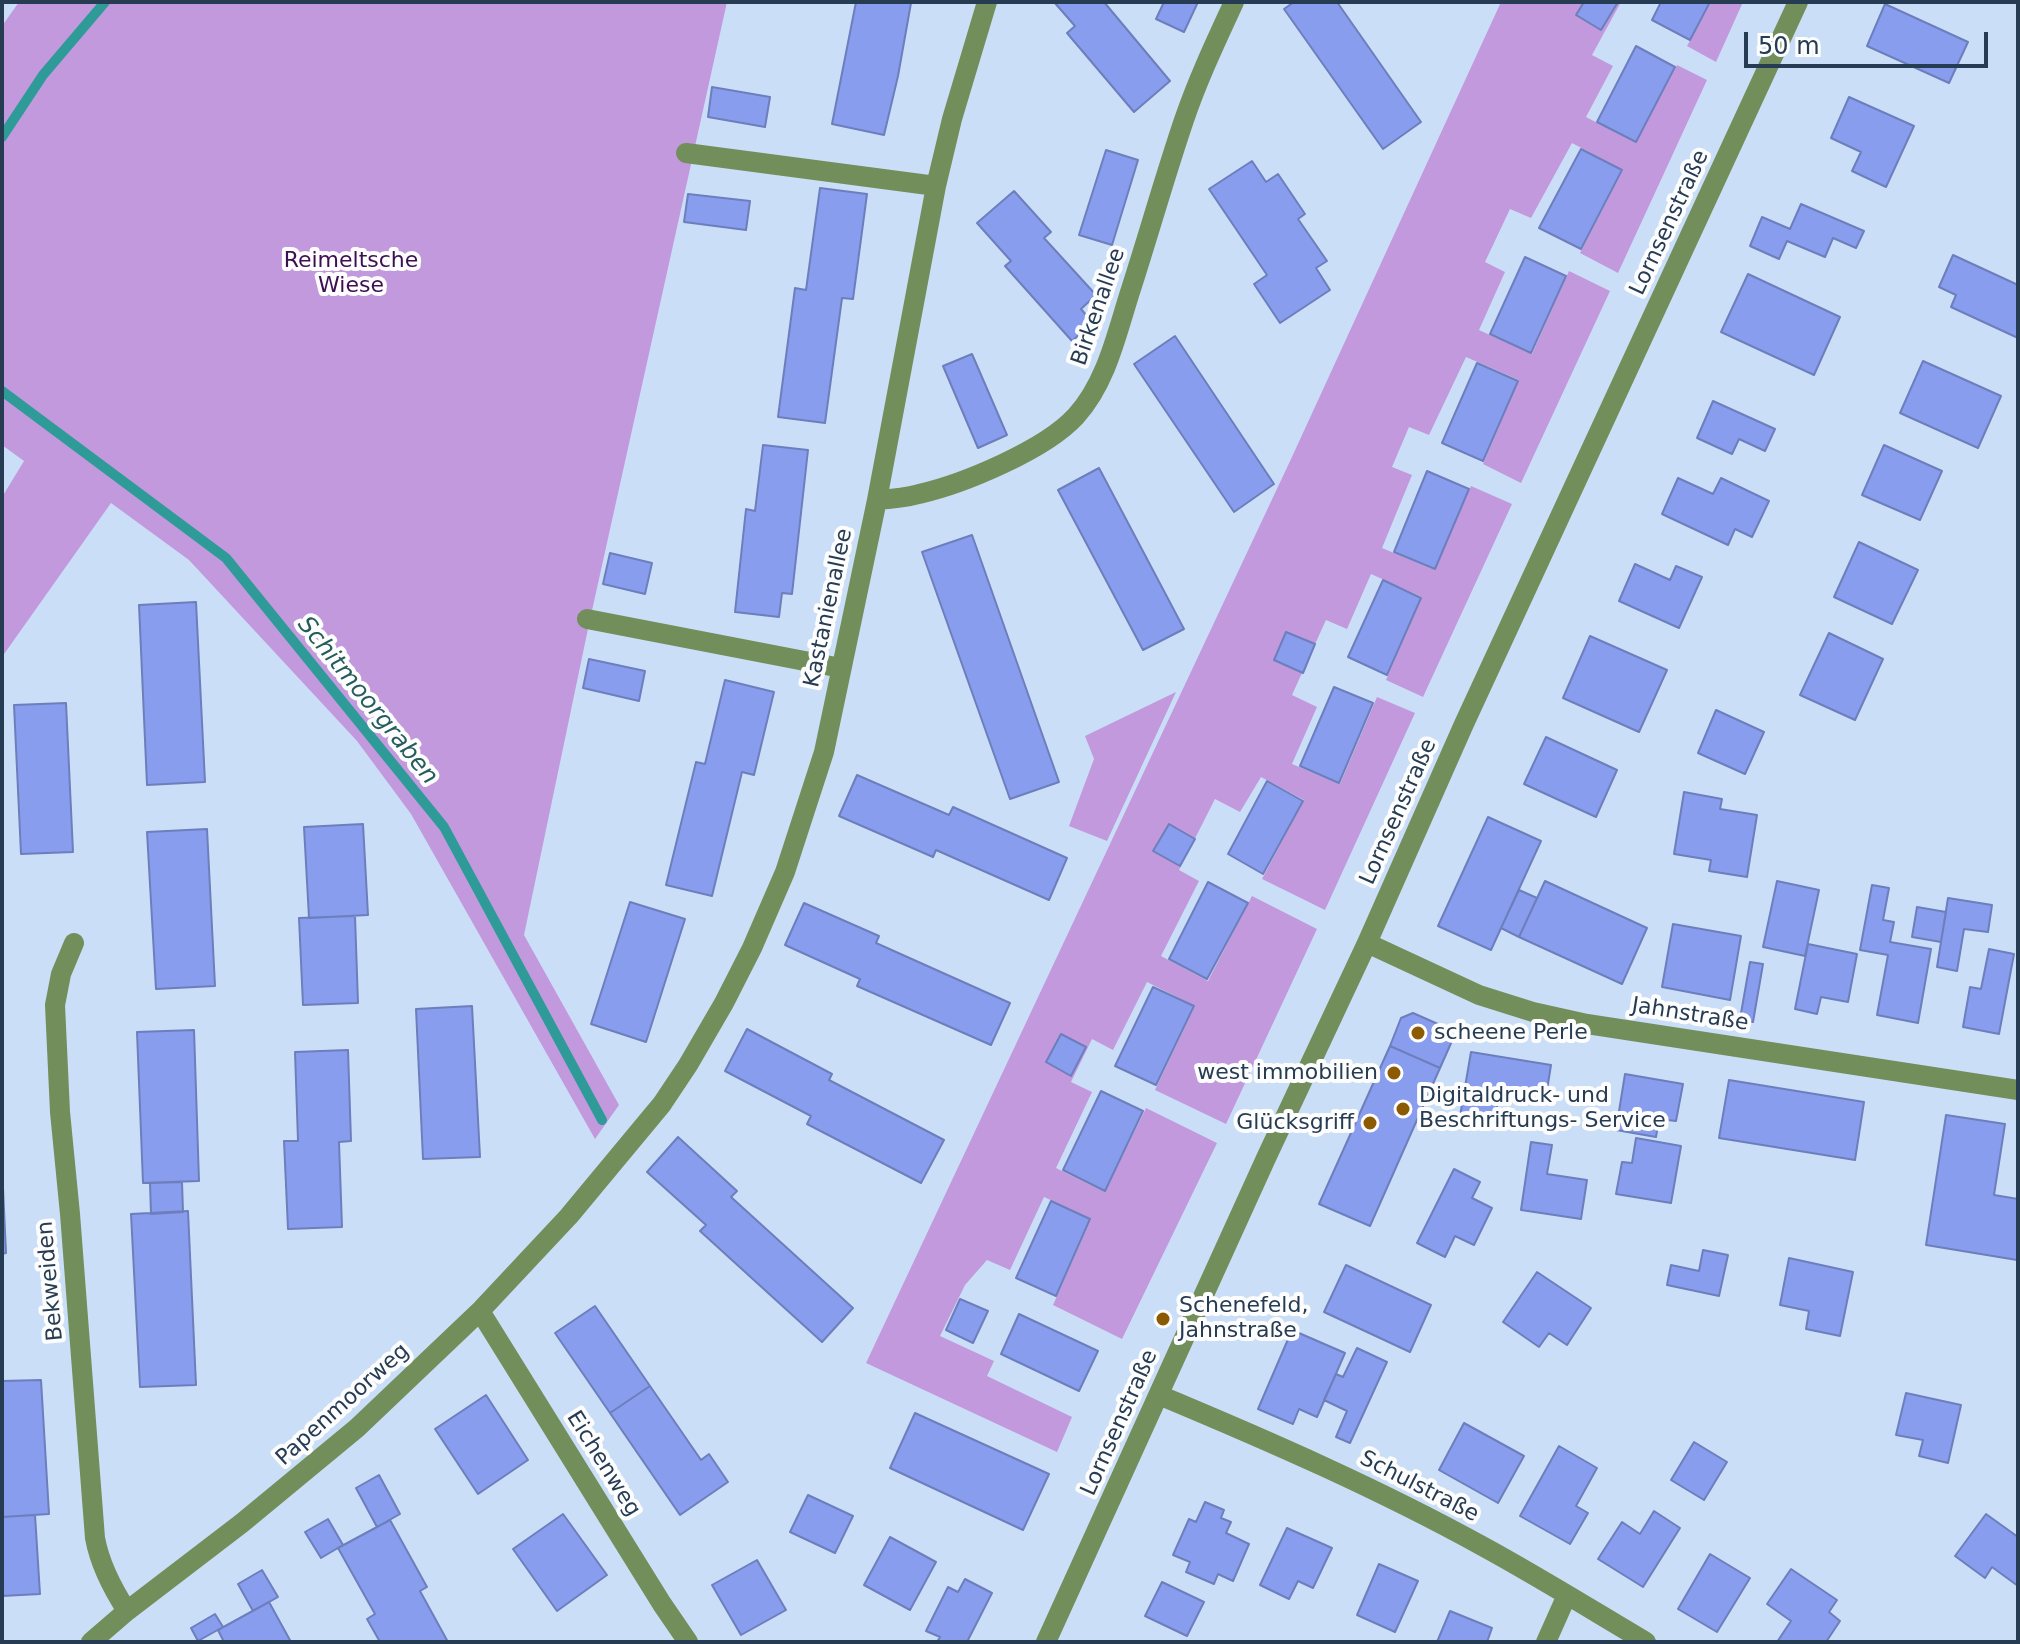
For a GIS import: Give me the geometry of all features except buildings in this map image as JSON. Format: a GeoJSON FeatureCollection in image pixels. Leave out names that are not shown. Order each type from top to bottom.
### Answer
{"type":"FeatureCollection","features":[{"type":"Feature","properties":{"kind":"street","name":"Kastanienallee"},"geometry":{"type":"LineString","coordinates":[[602,1177],[662,1104],[688,1065],[752,948],[785,872],[824,752],[877,500],[936,186],[952,119],[987,2]]}},
{"type":"Feature","properties":{"kind":"street","name":"Birkenallee"},"geometry":{"type":"LineString","coordinates":[[877,500],[923,494],[1010,460],[1061,431],[1090,399],[1115,342],[1184,120],[1234,2]]}},
{"type":"Feature","properties":{"kind":"street","name":"Lornsenstraße"},"geometry":{"type":"LineString","coordinates":[[1046,1642],[1367,943],[1464,724],[1798,2]]}},
{"type":"Feature","properties":{"kind":"street"},"geometry":{"type":"LineString","coordinates":[[686,153],[936,186]]}},
{"type":"Feature","properties":{"kind":"street"},"geometry":{"type":"LineString","coordinates":[[587,619],[841,668]]}},
{"type":"Feature","properties":{"kind":"street","name":"Bekweiden"},"geometry":{"type":"LineString","coordinates":[[74,943],[61,974],[55,1005],[60,1112],[95,1538],[102,1564],[127,1611]]}},
{"type":"Feature","properties":{"kind":"street","name":"Jahnstraße"},"geometry":{"type":"LineString","coordinates":[[1367,943],[1479,995],[1533,1012],[1587,1024],[2018,1090]]}},
{"type":"Feature","properties":{"kind":"street","name":"Papenmoorweg"},"geometry":{"type":"LineString","coordinates":[[91,1642],[357,1428],[480,1311],[602,1177]]}},
{"type":"Feature","properties":{"kind":"street","name":"Eichenweg"},"geometry":{"type":"LineString","coordinates":[[480,1311],[688,1642]]}},
{"type":"Feature","properties":{"kind":"street","name":"Schulstraße"},"geometry":{"type":"LineString","coordinates":[[1159,1395],[1294,1452],[1386,1496],[1483,1546],[1646,1642]]}},
{"type":"Feature","properties":{"kind":"street"},"geometry":{"type":"LineString","coordinates":[[1546,1642],[1567,1595]]}},
{"type":"Feature","properties":{"kind":"green space","name":"Reimeltsche Wiese"},"geometry":{"type":"Polygon","coordinates":[[[19,2],[727,2],[589,624],[524,935],[619,1105],[595,1139],[411,814],[357,741],[189,560],[111,503],[2,657],[2,497],[24,461],[2,445],[2,26],[19,2]]]}},
{"type":"Feature","properties":{"kind":"green space"},"geometry":{"type":"Polygon","coordinates":[[[1501,2],[1621,2],[1592,55],[1613,66],[1586,117],[1636,143],[1677,65],[1707,80],[1618,273],[1580,253],[1623,170],[1572,143],[1531,218],[1510,209],[1485,262],[1505,272],[1479,330],[1532,354],[1569,271],[1610,291],[1521,483],[1483,464],[1519,380],[1466,357],[1429,435],[1409,427],[1392,467],[1412,475],[1382,548],[1435,570],[1471,486],[1512,504],[1423,697],[1386,680],[1422,597],[1371,574],[1347,629],[1326,620],[1292,695],[1317,707],[1292,764],[1340,784],[1377,697],[1415,713],[1325,910],[1262,879],[1304,800],[1261,777],[1240,812],[1215,799],[1179,870],[1199,881],[1161,956],[1208,981],[1252,896],[1317,929],[1226,1124],[1155,1090],[1195,1006],[1147,982],[1113,1050],[1092,1039],[1071,1082],[1092,1092],[1056,1168],[1105,1192],[1146,1108],[1217,1143],[1122,1339],[1053,1305],[1091,1219],[1044,1197],[1010,1270],[987,1260],[965,1285],[940,1336],[994,1361],[987,1376],[1072,1417],[1057,1452],[866,1363],[1291,459],[1501,2]]]}},
{"type":"Feature","properties":{"kind":"green space"},"geometry":{"type":"Polygon","coordinates":[[[1711,2],[1743,2],[1716,62],[1687,46],[1711,2]]]}},
{"type":"Feature","properties":{"kind":"green space"},"geometry":{"type":"Polygon","coordinates":[[[1176,692],[1107,841],[1069,826],[1094,759],[1085,736],[1176,692]]]}},
{"type":"Feature","properties":{"kind":"waterway"},"geometry":{"type":"LineString","coordinates":[[2,137],[43,75],[105,2]]}},
{"type":"Feature","properties":{"kind":"waterway","name":"Schitmoorgraben"},"geometry":{"type":"LineString","coordinates":[[2,391],[226,558],[444,827],[602,1120]]}},
{"type":"Feature","properties":{"kind":"place","name":"scheene Perle"},"geometry":{"type":"Point","coordinates":[1418,1033]}},
{"type":"Feature","properties":{"kind":"place","name":"west immobilien"},"geometry":{"type":"Point","coordinates":[1394,1073]}},
{"type":"Feature","properties":{"kind":"place","name":"Digitaldruck- und Beschriftungs- Service"},"geometry":{"type":"Point","coordinates":[1403,1109]}},
{"type":"Feature","properties":{"kind":"place","name":"Glücksgriff"},"geometry":{"type":"Point","coordinates":[1370,1123]}},
{"type":"Feature","properties":{"kind":"place","name":"Schenefeld, Jahnstraße"},"geometry":{"type":"Point","coordinates":[1163,1319]}}]}
